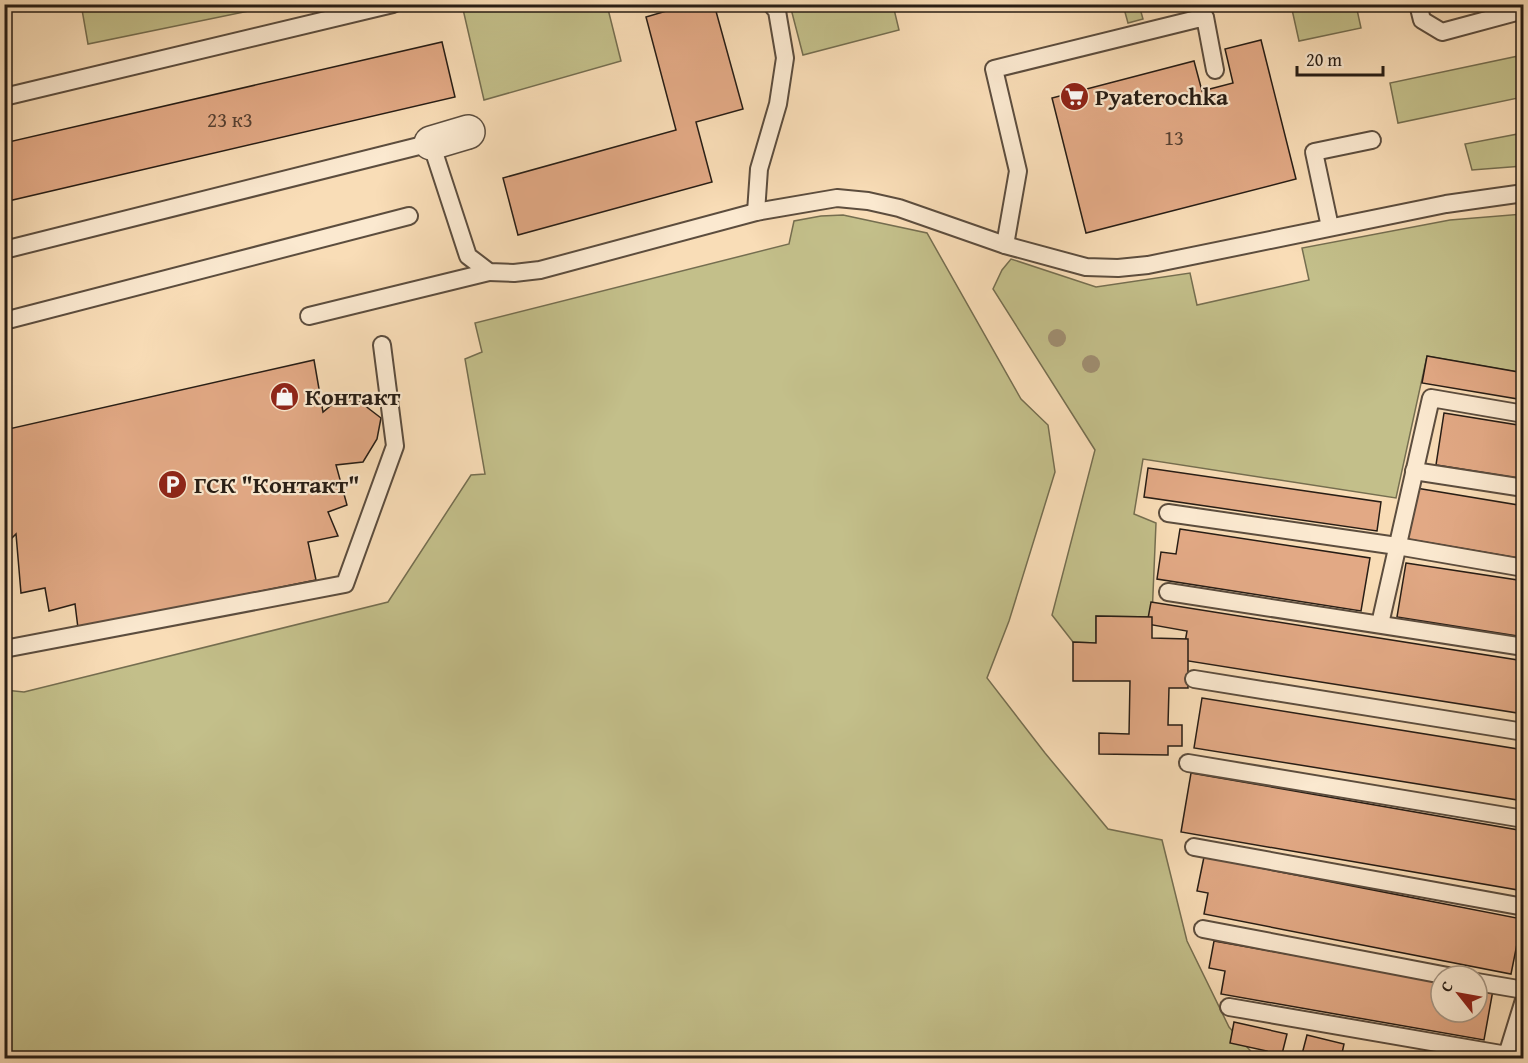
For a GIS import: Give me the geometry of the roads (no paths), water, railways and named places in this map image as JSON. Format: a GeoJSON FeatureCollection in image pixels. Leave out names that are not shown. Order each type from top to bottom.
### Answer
{"type":"FeatureCollection","features":[{"type":"Feature","properties":{"kind":"street"},"geometry":{"type":"LineString","coordinates":[[431,143],[468,132]]}},
{"type":"Feature","properties":{"kind":"lane"},"geometry":{"type":"LineString","coordinates":[[4,97],[393,4]]}},
{"type":"Feature","properties":{"kind":"lane"},"geometry":{"type":"LineString","coordinates":[[756,212],[759,170],[778,104],[785,57],[777,11],[771,4]]}},
{"type":"Feature","properties":{"kind":"lane"},"geometry":{"type":"LineString","coordinates":[[1418,4],[1422,20],[1442,32],[1524,10]]}},
{"type":"Feature","properties":{"kind":"lane"},"geometry":{"type":"LineString","coordinates":[[1005,245],[1018,171],[994,69],[1203,11],[1215,70]]}},
{"type":"Feature","properties":{"kind":"lane"},"geometry":{"type":"LineString","coordinates":[[1330,227],[1314,152],[1372,140]]}},
{"type":"Feature","properties":{"kind":"lane"},"geometry":{"type":"LineString","coordinates":[[4,250],[431,143],[468,256],[489,272]]}},
{"type":"Feature","properties":{"kind":"lane"},"geometry":{"type":"LineString","coordinates":[[309,316],[489,272],[514,273],[540,270],[756,212],[837,198],[868,201],[899,208],[1005,245],[1086,267],[1118,268],[1148,264],[1446,204],[1524,193]]}},
{"type":"Feature","properties":{"kind":"lane"},"geometry":{"type":"LineString","coordinates":[[4,321],[410,216]]}},
{"type":"Feature","properties":{"kind":"lane"},"geometry":{"type":"LineString","coordinates":[[4,649],[345,584],[395,446],[382,345]]}},
{"type":"Feature","properties":{"kind":"lane"},"geometry":{"type":"LineString","coordinates":[[1380,624],[1431,398],[1524,414]]}},
{"type":"Feature","properties":{"kind":"lane"},"geometry":{"type":"LineString","coordinates":[[1414,471],[1524,488]]}},
{"type":"Feature","properties":{"kind":"lane"},"geometry":{"type":"LineString","coordinates":[[1168,513],[1397,546],[1524,568]]}},
{"type":"Feature","properties":{"kind":"lane"},"geometry":{"type":"LineString","coordinates":[[1168,592],[1524,647]]}},
{"type":"Feature","properties":{"kind":"lane"},"geometry":{"type":"LineString","coordinates":[[1194,679],[1524,732]]}},
{"type":"Feature","properties":{"kind":"lane"},"geometry":{"type":"LineString","coordinates":[[1188,763],[1524,819]]}},
{"type":"Feature","properties":{"kind":"lane"},"geometry":{"type":"LineString","coordinates":[[1194,847],[1524,907]]}},
{"type":"Feature","properties":{"kind":"lane"},"geometry":{"type":"LineString","coordinates":[[1203,929],[1429,972]]}},
{"type":"Feature","properties":{"kind":"lane"},"geometry":{"type":"LineString","coordinates":[[1489,984],[1524,990]]}},
{"type":"Feature","properties":{"kind":"lane"},"geometry":{"type":"LineString","coordinates":[[1229,1007],[1507,1055],[1524,1000]]}},
{"type":"Feature","properties":{"kind":"place","name":"Pyaterochka"},"geometry":{"type":"Point","coordinates":[1074,97]}},
{"type":"Feature","properties":{"kind":"place","name":"Контакт"},"geometry":{"type":"Point","coordinates":[284,397]}},
{"type":"Feature","properties":{"kind":"place","name":"ГСК \"Контакт\""},"geometry":{"type":"Point","coordinates":[173,485]}}]}
